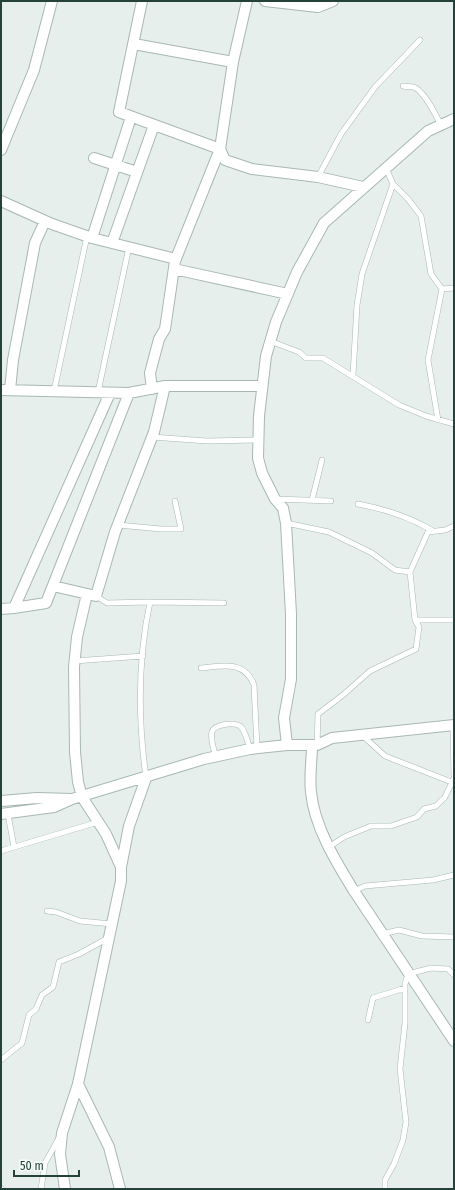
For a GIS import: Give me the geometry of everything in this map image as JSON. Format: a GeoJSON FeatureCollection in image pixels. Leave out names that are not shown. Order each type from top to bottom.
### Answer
{"type":"FeatureCollection","features":[{"type":"Feature","properties":{"kind":"street"},"geometry":{"type":"LineString","coordinates":[[1,150],[34,70],[52,1]]}},
{"type":"Feature","properties":{"kind":"street"},"geometry":{"type":"LineString","coordinates":[[142,1],[119,112],[220,149],[225,160],[252,169],[318,177],[363,187]]}},
{"type":"Feature","properties":{"kind":"street"},"geometry":{"type":"LineString","coordinates":[[152,389],[150,373],[159,339],[165,329],[176,259],[220,149],[233,62],[247,1]]}},
{"type":"Feature","properties":{"kind":"street"},"geometry":{"type":"LineString","coordinates":[[265,1],[318,7],[333,1]]}},
{"type":"Feature","properties":{"kind":"street"},"geometry":{"type":"LineString","coordinates":[[134,44],[233,62]]}},
{"type":"Feature","properties":{"kind":"street"},"geometry":{"type":"LineString","coordinates":[[90,237],[116,166],[131,117]]}},
{"type":"Feature","properties":{"kind":"street"},"geometry":{"type":"LineString","coordinates":[[287,745],[284,718],[291,679],[291,614],[286,523],[283,508],[275,499],[258,458],[262,386],[266,356],[270,341],[297,272],[324,223],[428,131],[454,119]]}},
{"type":"Feature","properties":{"kind":"street"},"geometry":{"type":"LineString","coordinates":[[112,243],[154,125]]}},
{"type":"Feature","properties":{"kind":"street"},"geometry":{"type":"LineString","coordinates":[[94,158],[137,172]]}},
{"type":"Feature","properties":{"kind":"street"},"geometry":{"type":"LineString","coordinates":[[1,201],[45,221],[90,237],[176,259]]}},
{"type":"Feature","properties":{"kind":"street"},"geometry":{"type":"LineString","coordinates":[[45,221],[35,242],[13,360],[5,390],[129,393],[165,386],[262,386]]}},
{"type":"Feature","properties":{"kind":"street"},"geometry":{"type":"LineString","coordinates":[[174,269],[288,294]]}},
{"type":"Feature","properties":{"kind":"street"},"geometry":{"type":"LineString","coordinates":[[121,867],[106,834],[98,822],[77,798],[73,697],[74,661],[77,637],[91,595],[152,437],[165,386]]}},
{"type":"Feature","properties":{"kind":"street"},"geometry":{"type":"LineString","coordinates":[[14,608],[110,393]]}},
{"type":"Feature","properties":{"kind":"street"},"geometry":{"type":"LineString","coordinates":[[1,609],[46,603],[129,393]]}},
{"type":"Feature","properties":{"kind":"street"},"geometry":{"type":"LineString","coordinates":[[53,586],[91,595]]}},
{"type":"Feature","properties":{"kind":"street"},"geometry":{"type":"LineString","coordinates":[[4,814],[54,807],[77,798],[216,757],[254,748],[287,745],[314,745],[332,738],[454,725]]}},
{"type":"Feature","properties":{"kind":"street"},"geometry":{"type":"LineString","coordinates":[[314,745],[311,792],[321,831],[354,891],[381,934],[454,1041]]}},
{"type":"Feature","properties":{"kind":"street"},"geometry":{"type":"LineString","coordinates":[[64,1189],[60,1154],[62,1133],[78,1084],[121,881],[121,867],[129,826],[146,778]]}},
{"type":"Feature","properties":{"kind":"street"},"geometry":{"type":"LineString","coordinates":[[1,801],[37,798],[77,798]]}},
{"type":"Feature","properties":{"kind":"street"},"geometry":{"type":"LineString","coordinates":[[78,1084],[109,1146],[120,1189]]}},
{"type":"Feature","properties":{"kind":"lane"},"geometry":{"type":"LineString","coordinates":[[318,177],[341,134],[371,93],[420,40]]}},
{"type":"Feature","properties":{"kind":"lane"},"geometry":{"type":"LineString","coordinates":[[403,86],[414,87],[418,90],[431,107],[441,125]]}},
{"type":"Feature","properties":{"kind":"lane"},"geometry":{"type":"LineString","coordinates":[[386,167],[393,184],[422,216],[431,274],[442,289],[428,360],[438,420]]}},
{"type":"Feature","properties":{"kind":"lane"},"geometry":{"type":"LineString","coordinates":[[353,376],[356,305],[362,274],[393,184]]}},
{"type":"Feature","properties":{"kind":"lane"},"geometry":{"type":"LineString","coordinates":[[54,391],[90,237]]}},
{"type":"Feature","properties":{"kind":"lane"},"geometry":{"type":"LineString","coordinates":[[98,392],[129,247]]}},
{"type":"Feature","properties":{"kind":"lane"},"geometry":{"type":"LineString","coordinates":[[442,289],[454,288]]}},
{"type":"Feature","properties":{"kind":"lane"},"geometry":{"type":"LineString","coordinates":[[270,341],[299,352],[306,358],[323,358],[399,405],[438,420],[454,424]]}},
{"type":"Feature","properties":{"kind":"lane"},"geometry":{"type":"LineString","coordinates":[[152,437],[207,441],[258,440]]}},
{"type":"Feature","properties":{"kind":"lane"},"geometry":{"type":"LineString","coordinates":[[312,500],[322,460]]}},
{"type":"Feature","properties":{"kind":"lane"},"geometry":{"type":"LineString","coordinates":[[275,499],[331,501]]}},
{"type":"Feature","properties":{"kind":"lane"},"geometry":{"type":"LineString","coordinates":[[118,524],[161,529],[181,529],[175,501]]}},
{"type":"Feature","properties":{"kind":"lane"},"geometry":{"type":"LineString","coordinates":[[358,504],[378,508],[415,520],[433,531]]}},
{"type":"Feature","properties":{"kind":"lane"},"geometry":{"type":"LineString","coordinates":[[286,523],[329,532],[372,553],[395,570],[410,572]]}},
{"type":"Feature","properties":{"kind":"lane"},"geometry":{"type":"LineString","coordinates":[[314,745],[318,714],[343,696],[370,670],[416,649],[419,627],[415,620],[410,572],[428,532],[445,530],[454,526]]}},
{"type":"Feature","properties":{"kind":"lane"},"geometry":{"type":"LineString","coordinates":[[91,595],[107,603],[224,603]]}},
{"type":"Feature","properties":{"kind":"lane"},"geometry":{"type":"LineString","coordinates":[[146,778],[141,741],[143,635],[150,602]]}},
{"type":"Feature","properties":{"kind":"lane"},"geometry":{"type":"LineString","coordinates":[[415,620],[454,620]]}},
{"type":"Feature","properties":{"kind":"lane"},"geometry":{"type":"LineString","coordinates":[[74,661],[143,656]]}},
{"type":"Feature","properties":{"kind":"lane"},"geometry":{"type":"LineString","coordinates":[[200,668],[233,665],[246,671],[254,685],[254,748]]}},
{"type":"Feature","properties":{"kind":"lane"},"geometry":{"type":"LineString","coordinates":[[216,757],[212,730],[216,726],[235,724],[239,726],[244,730],[254,748]]}},
{"type":"Feature","properties":{"kind":"lane"},"geometry":{"type":"LineString","coordinates":[[454,725],[454,775]]}},
{"type":"Feature","properties":{"kind":"lane"},"geometry":{"type":"LineString","coordinates":[[329,847],[344,837],[370,826],[391,826],[417,817],[424,809],[436,806],[445,797],[454,781],[385,756],[362,735]]}},
{"type":"Feature","properties":{"kind":"lane"},"geometry":{"type":"LineString","coordinates":[[4,814],[14,847]]}},
{"type":"Feature","properties":{"kind":"lane"},"geometry":{"type":"LineString","coordinates":[[1,851],[98,822]]}},
{"type":"Feature","properties":{"kind":"lane"},"geometry":{"type":"LineString","coordinates":[[354,891],[365,886],[433,880],[454,875]]}},
{"type":"Feature","properties":{"kind":"lane"},"geometry":{"type":"LineString","coordinates":[[47,911],[56,912],[80,921],[112,924]]}},
{"type":"Feature","properties":{"kind":"lane"},"geometry":{"type":"LineString","coordinates":[[381,934],[398,930],[422,936],[454,937]]}},
{"type":"Feature","properties":{"kind":"lane"},"geometry":{"type":"LineString","coordinates":[[1,1060],[4,1053],[22,1043],[30,1015],[36,1009],[42,995],[53,987],[59,962],[79,954],[109,937]]}},
{"type":"Feature","properties":{"kind":"lane"},"geometry":{"type":"LineString","coordinates":[[385,1189],[385,1180],[394,1164],[403,1140],[406,1122],[400,1069],[406,1022],[405,988],[408,974],[431,968],[448,969],[454,975]]}},
{"type":"Feature","properties":{"kind":"lane"},"geometry":{"type":"LineString","coordinates":[[368,1020],[373,998],[405,988]]}},
{"type":"Feature","properties":{"kind":"lane"},"geometry":{"type":"LineString","coordinates":[[40,1189],[45,1163],[62,1133]]}}]}
